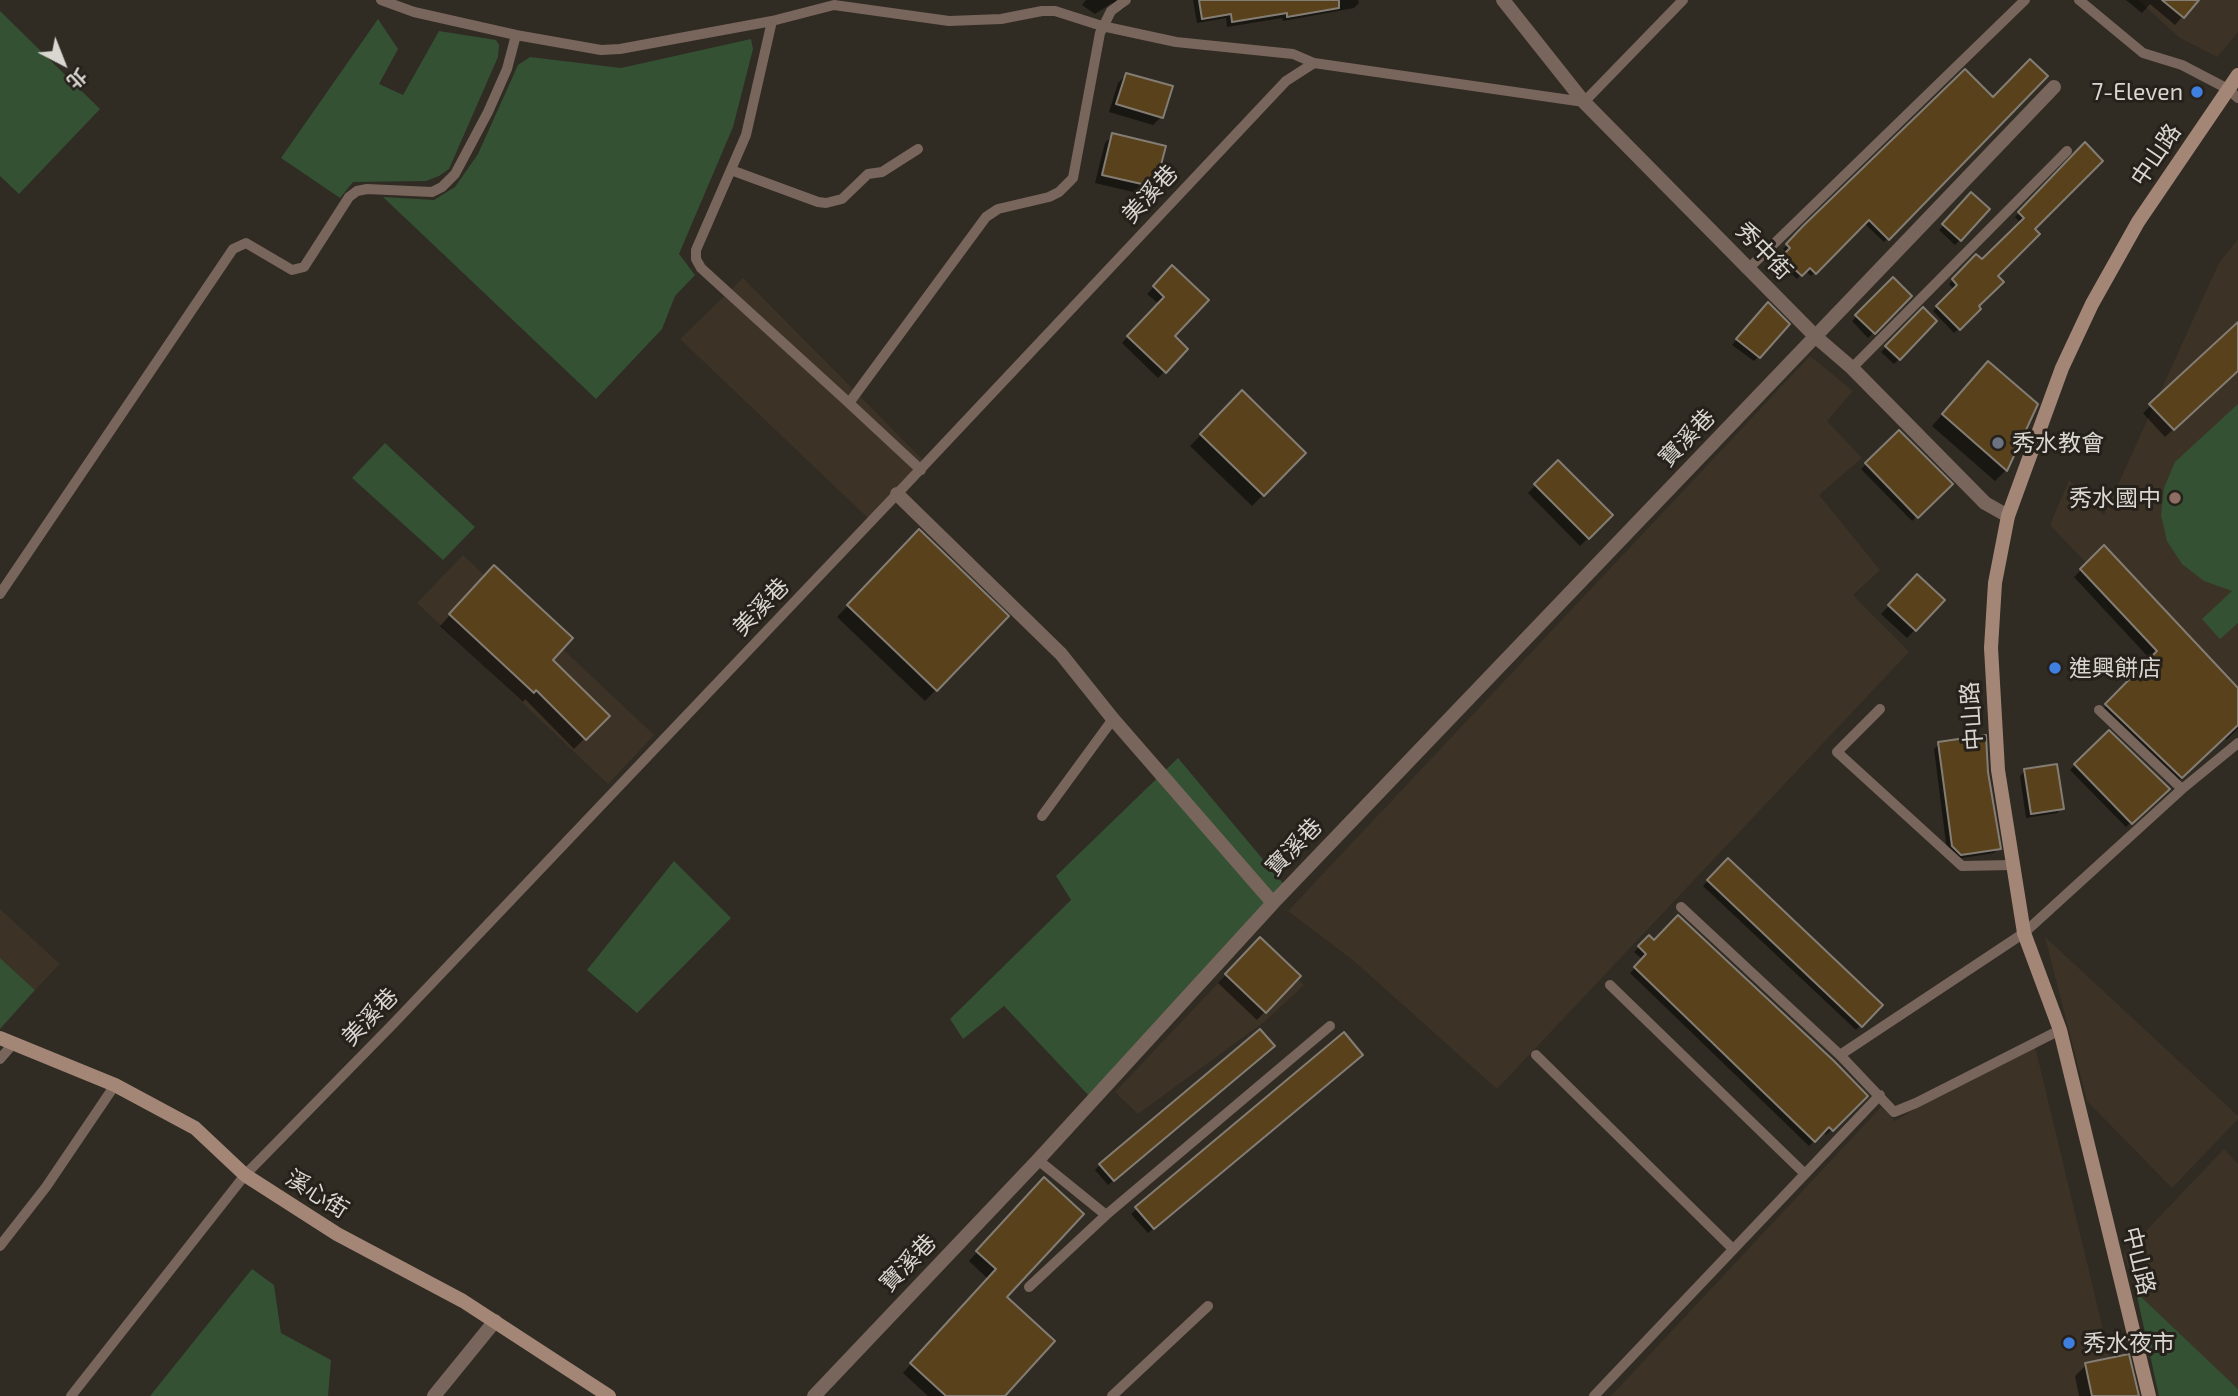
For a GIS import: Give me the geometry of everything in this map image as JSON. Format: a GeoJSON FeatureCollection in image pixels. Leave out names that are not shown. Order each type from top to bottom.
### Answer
{"type":"FeatureCollection","features":[{"type":"Feature","properties":{"kind":"street","name":"秀中街"},"geometry":{"type":"LineString","coordinates":[[1503,0],[1584,102],[1984,503],[2008,516]]}},
{"type":"Feature","properties":{"kind":"street","name":"中山路"},"geometry":{"type":"LineString","coordinates":[[2148,1396],[2060,1030],[2024,933],[1998,770],[1991,648],[1995,583],[2008,516],[2062,369],[2092,304],[2138,222],[2233,94],[2238,75]]}},
{"type":"Feature","properties":{"kind":"street","name":"寶溪巷"},"geometry":{"type":"LineString","coordinates":[[814,1396],[1038,1160],[1273,903],[2054,87]]}},
{"type":"Feature","properties":{"kind":"street"},"geometry":{"type":"LineString","coordinates":[[897,495],[1061,654],[1273,903]]}},
{"type":"Feature","properties":{"kind":"street","name":"溪心街"},"geometry":{"type":"LineString","coordinates":[[6,1041],[115,1085],[195,1128],[245,1175],[337,1234],[463,1301],[609,1396]]}},
{"type":"Feature","properties":{"kind":"street"},"geometry":{"type":"LineString","coordinates":[[434,1396],[495,1321]]}},
{"type":"Feature","properties":{"kind":"lane"},"geometry":{"type":"LineString","coordinates":[[381,0],[414,12],[516,35],[591,49],[611,50],[772,20],[834,5],[949,21],[1001,19],[1055,11],[1102,26],[1176,42],[1293,54],[1314,63],[1584,102],[1683,0]]}},
{"type":"Feature","properties":{"kind":"lane"},"geometry":{"type":"LineString","coordinates":[[849,403],[986,217],[1005,207],[1049,197],[1059,192],[1073,178],[1102,26],[1111,11],[1126,0]]}},
{"type":"Feature","properties":{"kind":"lane"},"geometry":{"type":"LineString","coordinates":[[1749,268],[2025,0]]}},
{"type":"Feature","properties":{"kind":"lane"},"geometry":{"type":"LineString","coordinates":[[2080,0],[2143,52],[2182,65],[2233,94]]}},
{"type":"Feature","properties":{"kind":"lane"},"geometry":{"type":"LineString","coordinates":[[772,20],[746,135],[696,250],[698,264],[921,470]]}},
{"type":"Feature","properties":{"kind":"lane"},"geometry":{"type":"LineString","coordinates":[[0,594],[233,249],[246,243],[292,270],[304,267],[349,197],[357,191],[367,189],[432,192],[442,187],[454,174],[488,112],[507,69],[516,35]]}},
{"type":"Feature","properties":{"kind":"lane","name":"美溪巷"},"geometry":{"type":"LineString","coordinates":[[71,1396],[245,1175],[393,1024],[921,470],[1286,81],[1314,63]]}},
{"type":"Feature","properties":{"kind":"lane"},"geometry":{"type":"LineString","coordinates":[[731,170],[826,203],[842,199],[867,174],[882,172],[918,149]]}},
{"type":"Feature","properties":{"kind":"lane"},"geometry":{"type":"LineString","coordinates":[[1852,368],[2067,151]]}},
{"type":"Feature","properties":{"kind":"lane"},"geometry":{"type":"LineString","coordinates":[[1880,709],[1837,752],[1962,866],[2012,865]]}},
{"type":"Feature","properties":{"kind":"lane"},"geometry":{"type":"LineString","coordinates":[[2099,710],[2182,789]]}},
{"type":"Feature","properties":{"kind":"lane"},"geometry":{"type":"LineString","coordinates":[[1042,816],[1114,719]]}},
{"type":"Feature","properties":{"kind":"lane"},"geometry":{"type":"LineString","coordinates":[[1840,1055],[2024,933],[2182,789],[2238,743]]}},
{"type":"Feature","properties":{"kind":"lane"},"geometry":{"type":"LineString","coordinates":[[1681,907],[1840,1055],[1894,1112],[2060,1030]]}},
{"type":"Feature","properties":{"kind":"lane"},"geometry":{"type":"LineString","coordinates":[[1610,985],[1805,1174]]}},
{"type":"Feature","properties":{"kind":"lane"},"geometry":{"type":"LineString","coordinates":[[1029,1287],[1105,1215],[1330,1026]]}},
{"type":"Feature","properties":{"kind":"lane"},"geometry":{"type":"LineString","coordinates":[[0,1059],[6,1041]]}},
{"type":"Feature","properties":{"kind":"lane"},"geometry":{"type":"LineString","coordinates":[[1536,1055],[1733,1249]]}},
{"type":"Feature","properties":{"kind":"lane"},"geometry":{"type":"LineString","coordinates":[[2,1240],[46,1187],[115,1085]]}},
{"type":"Feature","properties":{"kind":"lane"},"geometry":{"type":"LineString","coordinates":[[1594,1396],[1880,1095]]}},
{"type":"Feature","properties":{"kind":"lane"},"geometry":{"type":"LineString","coordinates":[[1038,1160],[1105,1215]]}},
{"type":"Feature","properties":{"kind":"lane"},"geometry":{"type":"LineString","coordinates":[[1112,1396],[1208,1306]]}},
{"type":"Feature","properties":{"kind":"shaded area"},"geometry":{"type":"Polygon","coordinates":[[[2138,0],[2238,0],[2238,32],[2217,57],[2180,38],[2138,0]]]}},
{"type":"Feature","properties":{"kind":"shaded area","name":"秀水國中"},"geometry":{"type":"Polygon","coordinates":[[[2238,239],[2238,723],[2050,525],[2069,480],[2104,515],[2219,263],[2238,239]]]}},
{"type":"Feature","properties":{"kind":"shaded area"},"geometry":{"type":"Polygon","coordinates":[[[743,278],[927,464],[870,520],[680,339],[743,278]]]}},
{"type":"Feature","properties":{"kind":"shaded area"},"geometry":{"type":"Polygon","coordinates":[[[1810,356],[1853,391],[1827,421],[1862,458],[1819,495],[1880,570],[1853,595],[1909,652],[1497,1089],[1354,961],[1288,911],[1810,356]]]}},
{"type":"Feature","properties":{"kind":"shaded area"},"geometry":{"type":"Polygon","coordinates":[[[463,555],[654,735],[608,784],[417,603],[463,555]]]}},
{"type":"Feature","properties":{"kind":"shaded area"},"geometry":{"type":"Polygon","coordinates":[[[0,909],[60,964],[35,990],[0,958],[0,909]]]}},
{"type":"Feature","properties":{"kind":"shaded area"},"geometry":{"type":"Polygon","coordinates":[[[2045,937],[2238,1116],[2172,1188],[2087,1101],[2045,937]]]}},
{"type":"Feature","properties":{"kind":"shaded area"},"geometry":{"type":"Polygon","coordinates":[[[1256,943],[1304,985],[1264,1022],[1138,1114],[1115,1092],[1256,943]]]}},
{"type":"Feature","properties":{"kind":"shaded area"},"geometry":{"type":"Polygon","coordinates":[[[2033,1038],[2119,1396],[1611,1396],[1881,1107],[1895,1121],[2033,1038]]]}},
{"type":"Feature","properties":{"kind":"shaded area"},"geometry":{"type":"Polygon","coordinates":[[[2224,1149],[2238,1164],[2238,1389],[2136,1292],[2124,1254],[2224,1149]]]}},
{"type":"Feature","properties":{"kind":"green space"},"geometry":{"type":"Polygon","coordinates":[[[0,11],[100,109],[19,194],[0,176],[0,11]]]}},
{"type":"Feature","properties":{"kind":"green space"},"geometry":{"type":"Polygon","coordinates":[[[378,19],[398,49],[379,84],[403,95],[439,31],[496,40],[499,45],[498,57],[449,169],[426,181],[353,182],[340,198],[281,158],[378,19]]]}},
{"type":"Feature","properties":{"kind":"green space"},"geometry":{"type":"Polygon","coordinates":[[[751,39],[753,49],[733,127],[679,254],[695,275],[675,296],[662,329],[596,399],[383,197],[434,200],[455,187],[478,154],[518,65],[530,57],[621,68],[751,39]]]}},
{"type":"Feature","properties":{"kind":"green space"},"geometry":{"type":"Polygon","coordinates":[[[2238,404],[2238,623],[2220,639],[2202,619],[2232,591],[2204,581],[2182,564],[2167,541],[2161,515],[2164,488],[2175,462],[2238,404]]]}},
{"type":"Feature","properties":{"kind":"green space"},"geometry":{"type":"Polygon","coordinates":[[[385,443],[475,527],[443,560],[352,478],[385,443]]]}},
{"type":"Feature","properties":{"kind":"green space"},"geometry":{"type":"Polygon","coordinates":[[[1178,758],[1287,888],[1092,1099],[1004,1006],[963,1039],[950,1019],[1071,900],[1056,876],[1178,758]]]}},
{"type":"Feature","properties":{"kind":"green space"},"geometry":{"type":"Polygon","coordinates":[[[674,861],[731,918],[637,1013],[587,970],[674,861]]]}},
{"type":"Feature","properties":{"kind":"green space"},"geometry":{"type":"Polygon","coordinates":[[[0,958],[35,990],[0,1029],[0,958]]]}},
{"type":"Feature","properties":{"kind":"green space"},"geometry":{"type":"Polygon","coordinates":[[[252,1269],[274,1285],[281,1333],[331,1360],[328,1396],[150,1396],[252,1269]]]}},
{"type":"Feature","properties":{"kind":"green space"},"geometry":{"type":"Polygon","coordinates":[[[2136,1292],[2238,1389],[2238,1396],[2159,1396],[2136,1292]]]}},
{"type":"Feature","properties":{"kind":"building"},"geometry":{"type":"Polygon","coordinates":[[[1199,0],[1339,0],[1339,8],[1287,17],[1287,13],[1232,22],[1231,14],[1202,19],[1199,0]]]}},
{"type":"Feature","properties":{"kind":"building"},"geometry":{"type":"Polygon","coordinates":[[[2162,0],[2199,0],[2184,18],[2162,0]]]}},
{"type":"Feature","properties":{"kind":"building"},"geometry":{"type":"Polygon","coordinates":[[[2030,59],[2048,76],[1889,240],[1869,220],[1816,274],[1810,268],[1802,276],[1781,257],[1790,248],[1786,244],[1803,226],[1965,69],[1993,97],[2030,59]]]}},
{"type":"Feature","properties":{"kind":"building"},"geometry":{"type":"Polygon","coordinates":[[[1126,73],[1173,86],[1163,118],[1116,104],[1126,73]]]}},
{"type":"Feature","properties":{"kind":"building"},"geometry":{"type":"Polygon","coordinates":[[[1112,133],[1166,146],[1155,187],[1102,175],[1112,133]]]}},
{"type":"Feature","properties":{"kind":"building"},"geometry":{"type":"Polygon","coordinates":[[[2085,142],[2103,161],[2035,229],[2040,234],[1998,276],[2004,282],[1979,306],[1981,309],[1960,330],[1936,306],[1957,285],[1952,279],[1976,254],[1982,259],[2024,218],[2018,212],[2085,142]]]}},
{"type":"Feature","properties":{"kind":"building"},"geometry":{"type":"Polygon","coordinates":[[[1971,192],[1990,209],[1961,241],[1942,224],[1971,192]]]}},
{"type":"Feature","properties":{"kind":"building"},"geometry":{"type":"Polygon","coordinates":[[[1172,265],[1209,300],[1175,336],[1188,349],[1166,373],[1127,336],[1164,297],[1153,286],[1172,265]]]}},
{"type":"Feature","properties":{"kind":"building"},"geometry":{"type":"Polygon","coordinates":[[[1893,277],[1912,296],[1875,334],[1855,315],[1893,277]]]}},
{"type":"Feature","properties":{"kind":"building"},"geometry":{"type":"Polygon","coordinates":[[[1768,302],[1790,324],[1760,358],[1736,339],[1768,302]]]}},
{"type":"Feature","properties":{"kind":"building"},"geometry":{"type":"Polygon","coordinates":[[[1923,307],[1937,321],[1900,360],[1885,346],[1923,307]]]}},
{"type":"Feature","properties":{"kind":"building"},"geometry":{"type":"Polygon","coordinates":[[[2238,322],[2238,371],[2174,430],[2149,404],[2238,322]]]}},
{"type":"Feature","properties":{"kind":"building","name":"秀水教會"},"geometry":{"type":"Polygon","coordinates":[[[1988,361],[2038,404],[2007,471],[1942,414],[1988,361]]]}},
{"type":"Feature","properties":{"kind":"building"},"geometry":{"type":"Polygon","coordinates":[[[1242,390],[1306,453],[1264,496],[1200,434],[1242,390]]]}},
{"type":"Feature","properties":{"kind":"building"},"geometry":{"type":"Polygon","coordinates":[[[1899,430],[1953,484],[1918,518],[1865,463],[1899,430]]]}},
{"type":"Feature","properties":{"kind":"building"},"geometry":{"type":"Polygon","coordinates":[[[1558,460],[1613,515],[1589,539],[1534,484],[1558,460]]]}},
{"type":"Feature","properties":{"kind":"building"},"geometry":{"type":"Polygon","coordinates":[[[919,529],[1009,616],[937,691],[847,605],[919,529]]]}},
{"type":"Feature","properties":{"kind":"building"},"geometry":{"type":"Polygon","coordinates":[[[2104,545],[2238,688],[2238,725],[2182,778],[2105,704],[2157,651],[2080,569],[2104,545]]]}},
{"type":"Feature","properties":{"kind":"building"},"geometry":{"type":"Polygon","coordinates":[[[494,565],[573,638],[553,660],[610,716],[586,740],[536,690],[534,693],[449,614],[494,565]]]}},
{"type":"Feature","properties":{"kind":"building"},"geometry":{"type":"Polygon","coordinates":[[[1917,574],[1945,600],[1916,631],[1888,605],[1917,574]]]}},
{"type":"Feature","properties":{"kind":"building"},"geometry":{"type":"Polygon","coordinates":[[[2109,730],[2170,789],[2132,824],[2074,764],[2109,730]]]}},
{"type":"Feature","properties":{"kind":"building"},"geometry":{"type":"Polygon","coordinates":[[[1986,735],[1988,772],[2001,849],[1961,855],[1952,846],[1938,742],[1986,735]]]}},
{"type":"Feature","properties":{"kind":"building"},"geometry":{"type":"Polygon","coordinates":[[[2057,764],[2064,809],[2031,814],[2024,769],[2057,764]]]}},
{"type":"Feature","properties":{"kind":"building"},"geometry":{"type":"Polygon","coordinates":[[[1728,858],[1883,1005],[1862,1027],[1707,880],[1728,858]]]}},
{"type":"Feature","properties":{"kind":"building"},"geometry":{"type":"Polygon","coordinates":[[[1678,915],[1868,1096],[1833,1131],[1829,1127],[1815,1142],[1634,967],[1646,954],[1638,946],[1649,935],[1654,940],[1678,915]]]}},
{"type":"Feature","properties":{"kind":"building"},"geometry":{"type":"Polygon","coordinates":[[[1260,937],[1301,976],[1266,1013],[1225,974],[1260,937]]]}},
{"type":"Feature","properties":{"kind":"building"},"geometry":{"type":"Polygon","coordinates":[[[1260,1029],[1275,1046],[1114,1181],[1099,1164],[1260,1029]]]}},
{"type":"Feature","properties":{"kind":"building"},"geometry":{"type":"Polygon","coordinates":[[[1344,1032],[1363,1055],[1154,1229],[1135,1207],[1344,1032]]]}},
{"type":"Feature","properties":{"kind":"building"},"geometry":{"type":"Polygon","coordinates":[[[1044,1177],[1084,1214],[1007,1297],[1055,1341],[1005,1396],[946,1396],[910,1363],[996,1269],[976,1251],[1044,1177]]]}},
{"type":"Feature","properties":{"kind":"building"},"geometry":{"type":"Polygon","coordinates":[[[2129,1354],[2139,1396],[2092,1396],[2085,1363],[2129,1354]]]}},
{"type":"Feature","properties":{"kind":"place","name":"7-Eleven"},"geometry":{"type":"Point","coordinates":[2197,92]}},
{"type":"Feature","properties":{"kind":"place","name":"秀水教會"},"geometry":{"type":"Point","coordinates":[1998,443]}},
{"type":"Feature","properties":{"kind":"place","name":"秀水國中"},"geometry":{"type":"Point","coordinates":[2175,498]}},
{"type":"Feature","properties":{"kind":"place","name":"進興餅店"},"geometry":{"type":"Point","coordinates":[2055,668]}},
{"type":"Feature","properties":{"kind":"place","name":"秀水夜市"},"geometry":{"type":"Point","coordinates":[2069,1343]}}]}
